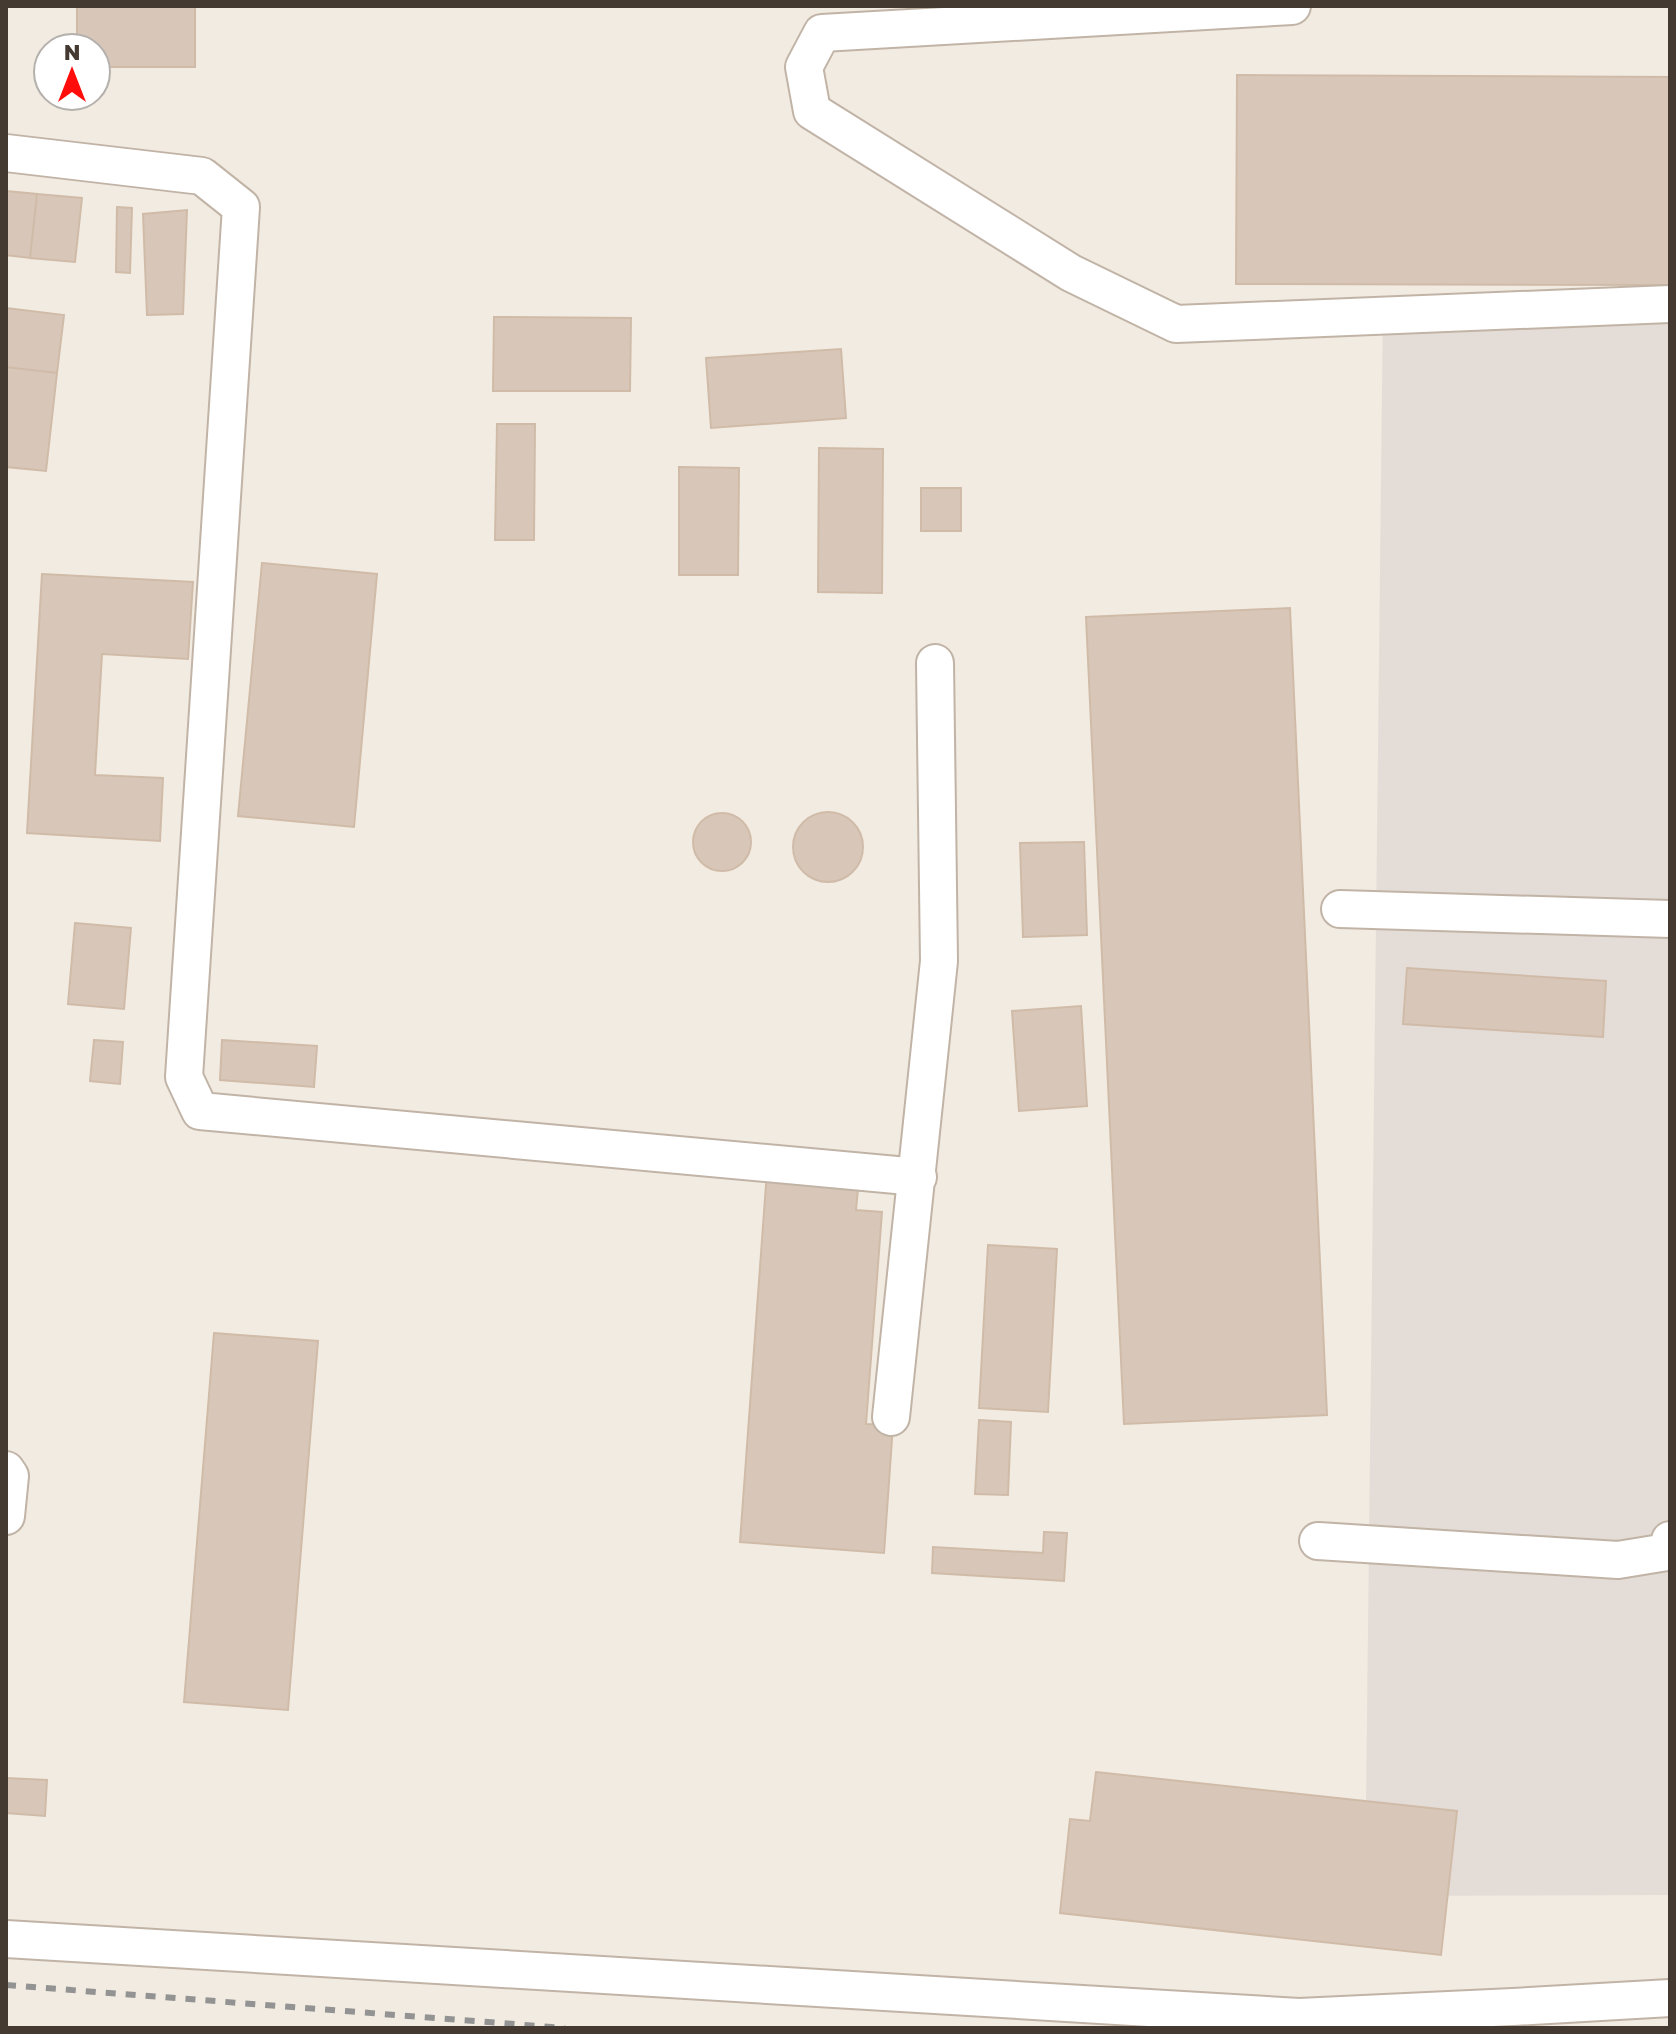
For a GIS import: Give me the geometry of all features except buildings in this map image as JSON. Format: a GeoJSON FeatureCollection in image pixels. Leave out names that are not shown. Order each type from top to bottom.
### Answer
{"type":"FeatureCollection","features":[{"type":"Feature","properties":{"kind":"lane"},"geometry":{"type":"LineString","coordinates":[[1292,6],[822,33],[804,67],[812,111],[1071,273],[1176,324],[1670,304]]}},
{"type":"Feature","properties":{"kind":"lane"},"geometry":{"type":"LineString","coordinates":[[6,153],[202,176],[241,207],[184,1077],[200,1111],[918,1177]]}},
{"type":"Feature","properties":{"kind":"lane"},"geometry":{"type":"LineString","coordinates":[[891,1417],[939,961],[935,663]]}},
{"type":"Feature","properties":{"kind":"lane"},"geometry":{"type":"LineString","coordinates":[[1340,909],[1670,919]]}},
{"type":"Feature","properties":{"kind":"lane"},"geometry":{"type":"LineString","coordinates":[[6,1470],[10,1476],[6,1516]]}},
{"type":"Feature","properties":{"kind":"lane"},"geometry":{"type":"LineString","coordinates":[[1318,1541],[1618,1560],[1667,1552],[1670,1540]]}},
{"type":"Feature","properties":{"kind":"lane"},"geometry":{"type":"LineString","coordinates":[[6,1939],[1299,2017],[1670,1998]]}},
{"type":"Feature","properties":{"kind":"shaded area"},"geometry":{"type":"Polygon","coordinates":[[[1383,305],[1670,317],[1670,1895],[1365,1896],[1383,305]]]}},
{"type":"Feature","properties":{"kind":"railway"},"geometry":{"type":"LineString","coordinates":[[6,1985],[565,2028]]}}]}
